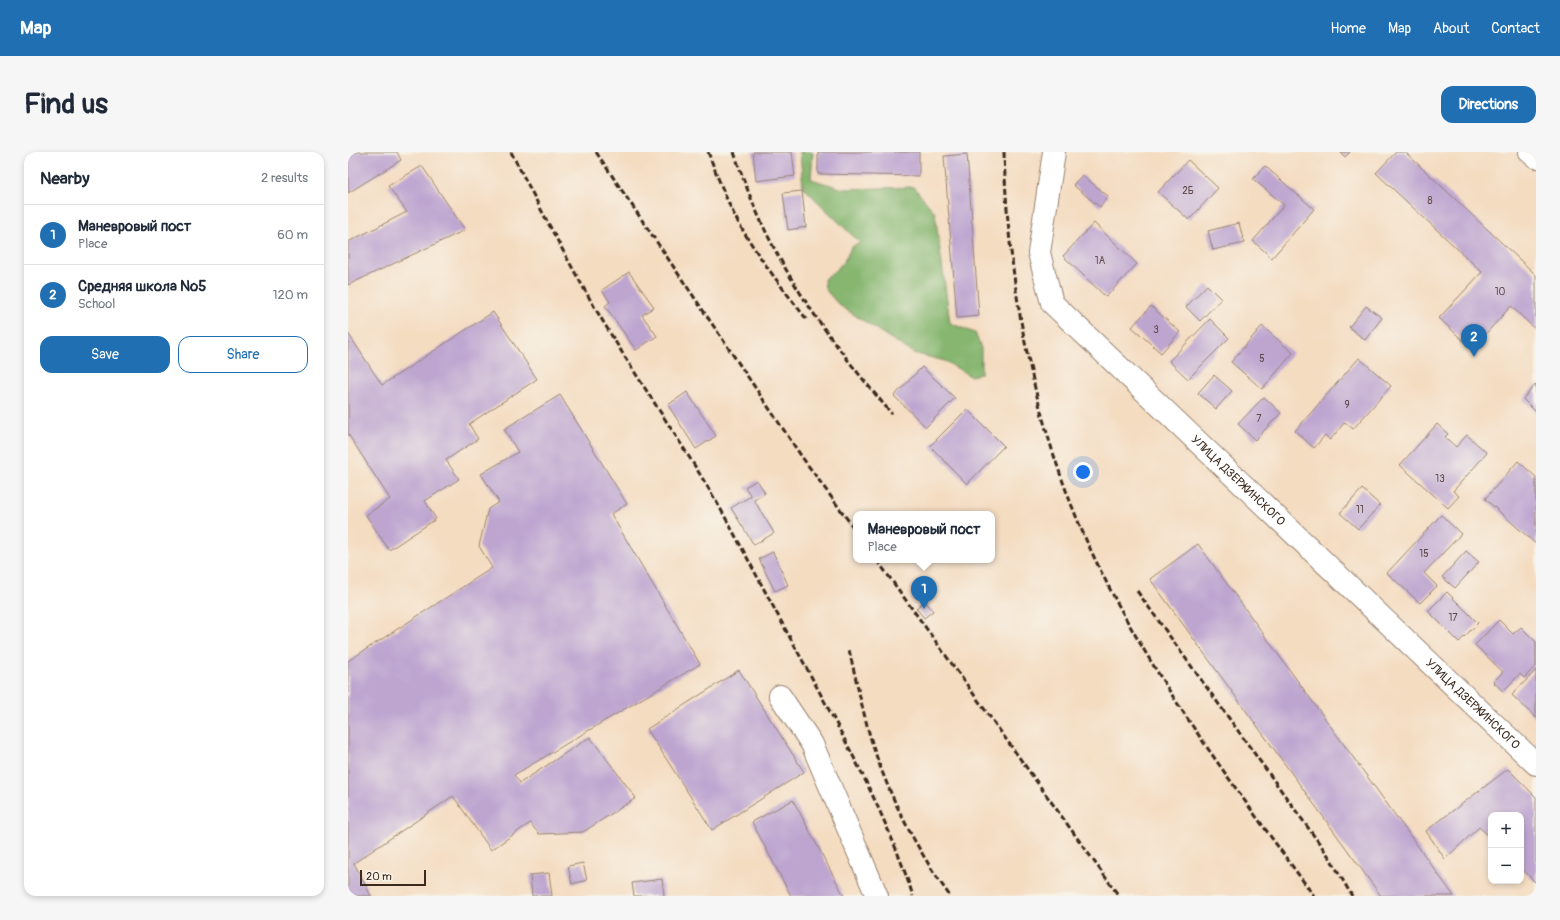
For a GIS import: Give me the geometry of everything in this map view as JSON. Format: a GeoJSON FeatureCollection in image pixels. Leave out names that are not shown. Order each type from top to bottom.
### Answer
{"type":"FeatureCollection","features":[{"type":"Feature","properties":{"kind":"street","name":"УЛИЦА ДЗЕРЖИНСКОГО"},"geometry":{"type":"LineString","coordinates":[[1054,152],[1039,252],[1052,303],[1536,764]]}},
{"type":"Feature","properties":{"kind":"street"},"geometry":{"type":"LineString","coordinates":[[1530,152],[1536,158]]}},
{"type":"Feature","properties":{"kind":"street"},"geometry":{"type":"LineString","coordinates":[[780,696],[812,744],[877,896]]}},
{"type":"Feature","properties":{"kind":"green space"},"geometry":{"type":"Polygon","coordinates":[[[800,152],[813,152],[811,179],[844,189],[914,187],[935,213],[950,323],[975,333],[981,348],[981,374],[970,376],[945,361],[913,353],[839,305],[825,289],[824,279],[840,265],[851,247],[860,243],[803,187],[800,152]]]}},
{"type":"Feature","properties":{"kind":"building"},"geometry":{"type":"Polygon","coordinates":[[[348,152],[397,152],[401,160],[348,193],[348,152]]]}},
{"type":"Feature","properties":{"kind":"building"},"geometry":{"type":"Polygon","coordinates":[[[753,152],[792,152],[795,176],[756,181],[753,152]]]}},
{"type":"Feature","properties":{"kind":"building"},"geometry":{"type":"Polygon","coordinates":[[[818,152],[919,152],[919,176],[818,174],[818,152]]]}},
{"type":"Feature","properties":{"kind":"building"},"geometry":{"type":"Polygon","coordinates":[[[1340,152],[1350,152],[1345,157],[1340,152]]]}},
{"type":"Feature","properties":{"kind":"building"},"geometry":{"type":"Polygon","coordinates":[[[1396,152],[1405,152],[1536,275],[1536,330],[1511,306],[1472,349],[1439,318],[1482,272],[1376,173],[1396,152]]]}},
{"type":"Feature","properties":{"kind":"building"},"geometry":{"type":"Polygon","coordinates":[[[967,154],[979,316],[957,318],[944,156],[967,154]]]}},
{"type":"Feature","properties":{"kind":"building"},"geometry":{"type":"Polygon","coordinates":[[[1188,160],[1218,188],[1189,220],[1158,192],[1188,160]]]}},
{"type":"Feature","properties":{"kind":"building"},"geometry":{"type":"Polygon","coordinates":[[[422,166],[465,230],[348,285],[348,242],[407,212],[388,186],[422,166]]]}},
{"type":"Feature","properties":{"kind":"building"},"geometry":{"type":"Polygon","coordinates":[[[1265,166],[1314,209],[1272,258],[1253,241],[1284,205],[1253,179],[1265,166]]]}},
{"type":"Feature","properties":{"kind":"building"},"geometry":{"type":"Polygon","coordinates":[[[1082,175],[1108,196],[1100,207],[1073,185],[1082,175]]]}},
{"type":"Feature","properties":{"kind":"building"},"geometry":{"type":"Polygon","coordinates":[[[802,191],[806,227],[788,230],[783,193],[802,191]]]}},
{"type":"Feature","properties":{"kind":"building"},"geometry":{"type":"Polygon","coordinates":[[[1094,223],[1137,264],[1106,297],[1063,256],[1094,223]]]}},
{"type":"Feature","properties":{"kind":"building"},"geometry":{"type":"Polygon","coordinates":[[[1239,223],[1244,243],[1213,250],[1208,231],[1239,223]]]}},
{"type":"Feature","properties":{"kind":"building"},"geometry":{"type":"Polygon","coordinates":[[[629,272],[654,307],[642,315],[657,336],[636,350],[605,306],[610,302],[602,290],[629,272]]]}},
{"type":"Feature","properties":{"kind":"building"},"geometry":{"type":"Polygon","coordinates":[[[1207,285],[1221,299],[1200,321],[1186,307],[1207,285]]]}},
{"type":"Feature","properties":{"kind":"building"},"geometry":{"type":"Polygon","coordinates":[[[1151,306],[1180,332],[1161,353],[1132,327],[1151,306]]]}},
{"type":"Feature","properties":{"kind":"building"},"geometry":{"type":"Polygon","coordinates":[[[1366,306],[1382,318],[1365,340],[1349,327],[1366,306]]]}},
{"type":"Feature","properties":{"kind":"building"},"geometry":{"type":"Polygon","coordinates":[[[493,312],[537,379],[469,424],[478,439],[446,460],[459,479],[425,501],[436,519],[389,550],[366,515],[390,499],[348,434],[348,333],[382,385],[493,312]]]}},
{"type":"Feature","properties":{"kind":"building"},"geometry":{"type":"Polygon","coordinates":[[[1210,319],[1229,338],[1188,379],[1169,361],[1210,319]]]}},
{"type":"Feature","properties":{"kind":"building"},"geometry":{"type":"Polygon","coordinates":[[[1262,326],[1293,353],[1262,389],[1231,362],[1262,326]]]}},
{"type":"Feature","properties":{"kind":"building"},"geometry":{"type":"Polygon","coordinates":[[[1359,358],[1391,386],[1353,429],[1345,422],[1330,440],[1325,435],[1314,448],[1295,431],[1359,358]]]}},
{"type":"Feature","properties":{"kind":"building"},"geometry":{"type":"Polygon","coordinates":[[[922,367],[955,398],[926,427],[894,396],[922,367]]]}},
{"type":"Feature","properties":{"kind":"building"},"geometry":{"type":"Polygon","coordinates":[[[1214,375],[1232,391],[1216,409],[1198,393],[1214,375]]]}},
{"type":"Feature","properties":{"kind":"building"},"geometry":{"type":"Polygon","coordinates":[[[1536,384],[1536,412],[1523,399],[1536,384]]]}},
{"type":"Feature","properties":{"kind":"building"},"geometry":{"type":"Polygon","coordinates":[[[687,392],[716,436],[696,449],[668,405],[687,392]]]}},
{"type":"Feature","properties":{"kind":"building"},"geometry":{"type":"Polygon","coordinates":[[[560,395],[627,504],[611,514],[700,664],[514,775],[520,783],[590,737],[636,798],[583,832],[539,834],[530,823],[491,850],[453,796],[354,863],[371,896],[348,896],[348,661],[492,568],[479,546],[488,509],[499,502],[481,474],[518,452],[504,429],[560,395]]]}},
{"type":"Feature","properties":{"kind":"building"},"geometry":{"type":"Polygon","coordinates":[[[1264,397],[1281,413],[1255,440],[1238,424],[1264,397]]]}},
{"type":"Feature","properties":{"kind":"building"},"geometry":{"type":"Polygon","coordinates":[[[967,409],[1004,446],[967,484],[930,446],[967,409]]]}},
{"type":"Feature","properties":{"kind":"building"},"geometry":{"type":"Polygon","coordinates":[[[1437,424],[1448,434],[1445,437],[1456,447],[1467,435],[1487,453],[1453,491],[1459,496],[1448,508],[1400,465],[1437,424]]]}},
{"type":"Feature","properties":{"kind":"building"},"geometry":{"type":"Polygon","coordinates":[[[1518,461],[1536,477],[1536,544],[1485,499],[1518,461]]]}},
{"type":"Feature","properties":{"kind":"building"},"geometry":{"type":"Polygon","coordinates":[[[757,480],[765,493],[754,500],[774,533],[754,545],[731,508],[751,496],[745,487],[757,480]]]}},
{"type":"Feature","properties":{"kind":"building"},"geometry":{"type":"Polygon","coordinates":[[[1362,489],[1380,505],[1358,529],[1340,513],[1362,489]]]}},
{"type":"Feature","properties":{"kind":"building"},"geometry":{"type":"Polygon","coordinates":[[[1441,515],[1461,534],[1424,573],[1437,586],[1420,603],[1387,573],[1441,515]]]}},
{"type":"Feature","properties":{"kind":"building"},"geometry":{"type":"Polygon","coordinates":[[[1198,544],[1454,896],[1381,896],[1150,579],[1198,544]]]}},
{"type":"Feature","properties":{"kind":"building"},"geometry":{"type":"Polygon","coordinates":[[[1466,551],[1479,562],[1455,588],[1442,577],[1466,551]]]}},
{"type":"Feature","properties":{"kind":"building"},"geometry":{"type":"Polygon","coordinates":[[[773,552],[788,585],[775,591],[759,559],[773,552]]]}},
{"type":"Feature","properties":{"kind":"building"},"geometry":{"type":"Polygon","coordinates":[[[1447,592],[1478,623],[1459,642],[1428,611],[1447,592]]]}},
{"type":"Feature","properties":{"kind":"building"},"geometry":{"type":"Polygon","coordinates":[[[925,601],[933,611],[924,618],[916,608],[925,601]]]}},
{"type":"Feature","properties":{"kind":"building"},"geometry":{"type":"Polygon","coordinates":[[[1499,620],[1513,634],[1521,627],[1536,642],[1536,666],[1524,678],[1520,674],[1503,691],[1493,682],[1503,672],[1475,645],[1499,620]]]}},
{"type":"Feature","properties":{"kind":"building"},"geometry":{"type":"Polygon","coordinates":[[[739,670],[804,772],[712,830],[647,729],[739,670]]]}},
{"type":"Feature","properties":{"kind":"building"},"geometry":{"type":"Polygon","coordinates":[[[1536,670],[1536,718],[1512,695],[1536,670]]]}},
{"type":"Feature","properties":{"kind":"building"},"geometry":{"type":"Polygon","coordinates":[[[1508,769],[1536,797],[1536,883],[1524,871],[1524,812],[1488,812],[1488,835],[1479,827],[1445,859],[1426,831],[1508,769]]]}},
{"type":"Feature","properties":{"kind":"building"},"geometry":{"type":"Polygon","coordinates":[[[793,800],[844,896],[791,896],[752,822],[793,800]]]}},
{"type":"Feature","properties":{"kind":"building"},"geometry":{"type":"Polygon","coordinates":[[[583,863],[587,880],[572,884],[568,866],[583,863]]]}},
{"type":"Feature","properties":{"kind":"building"},"geometry":{"type":"Polygon","coordinates":[[[549,873],[552,896],[532,896],[530,875],[549,873]]]}},
{"type":"Feature","properties":{"kind":"building"},"geometry":{"type":"Polygon","coordinates":[[[662,879],[664,896],[634,896],[632,883],[662,879]]]}},
{"type":"Feature","properties":{"kind":"railway"},"geometry":{"type":"LineString","coordinates":[[511,152],[564,253],[598,313],[720,508],[835,721],[864,778],[891,836],[913,896]]}},
{"type":"Feature","properties":{"kind":"railway"},"geometry":{"type":"LineString","coordinates":[[596,152],[802,457],[853,527]]}},
{"type":"Feature","properties":{"kind":"railway"},"geometry":{"type":"LineString","coordinates":[[708,152],[738,222],[762,260],[808,321]]}},
{"type":"Feature","properties":{"kind":"railway"},"geometry":{"type":"LineString","coordinates":[[734,152],[762,224],[796,286],[834,342],[892,414]]}},
{"type":"Feature","properties":{"kind":"railway"},"geometry":{"type":"LineString","coordinates":[[1004,152],[1011,255],[1028,359],[1056,461],[1073,510],[1094,557],[1117,602],[1168,689],[1225,773],[1314,896]]}},
{"type":"Feature","properties":{"kind":"railway"},"geometry":{"type":"LineString","coordinates":[[879,563],[1119,896]]}},
{"type":"Feature","properties":{"kind":"railway"},"geometry":{"type":"LineString","coordinates":[[1137,591],[1330,858],[1352,896]]}},
{"type":"Feature","properties":{"kind":"railway"},"geometry":{"type":"LineString","coordinates":[[849,650],[870,736],[884,778],[903,819],[925,859],[950,896]]}},
{"type":"Feature","properties":{"kind":"place","name":"Средняя школа №5"},"geometry":{"type":"Point","coordinates":[1474,357]}},
{"type":"Feature","properties":{"kind":"place","name":"Маневровый пост"},"geometry":{"type":"Point","coordinates":[924,609]}}]}
